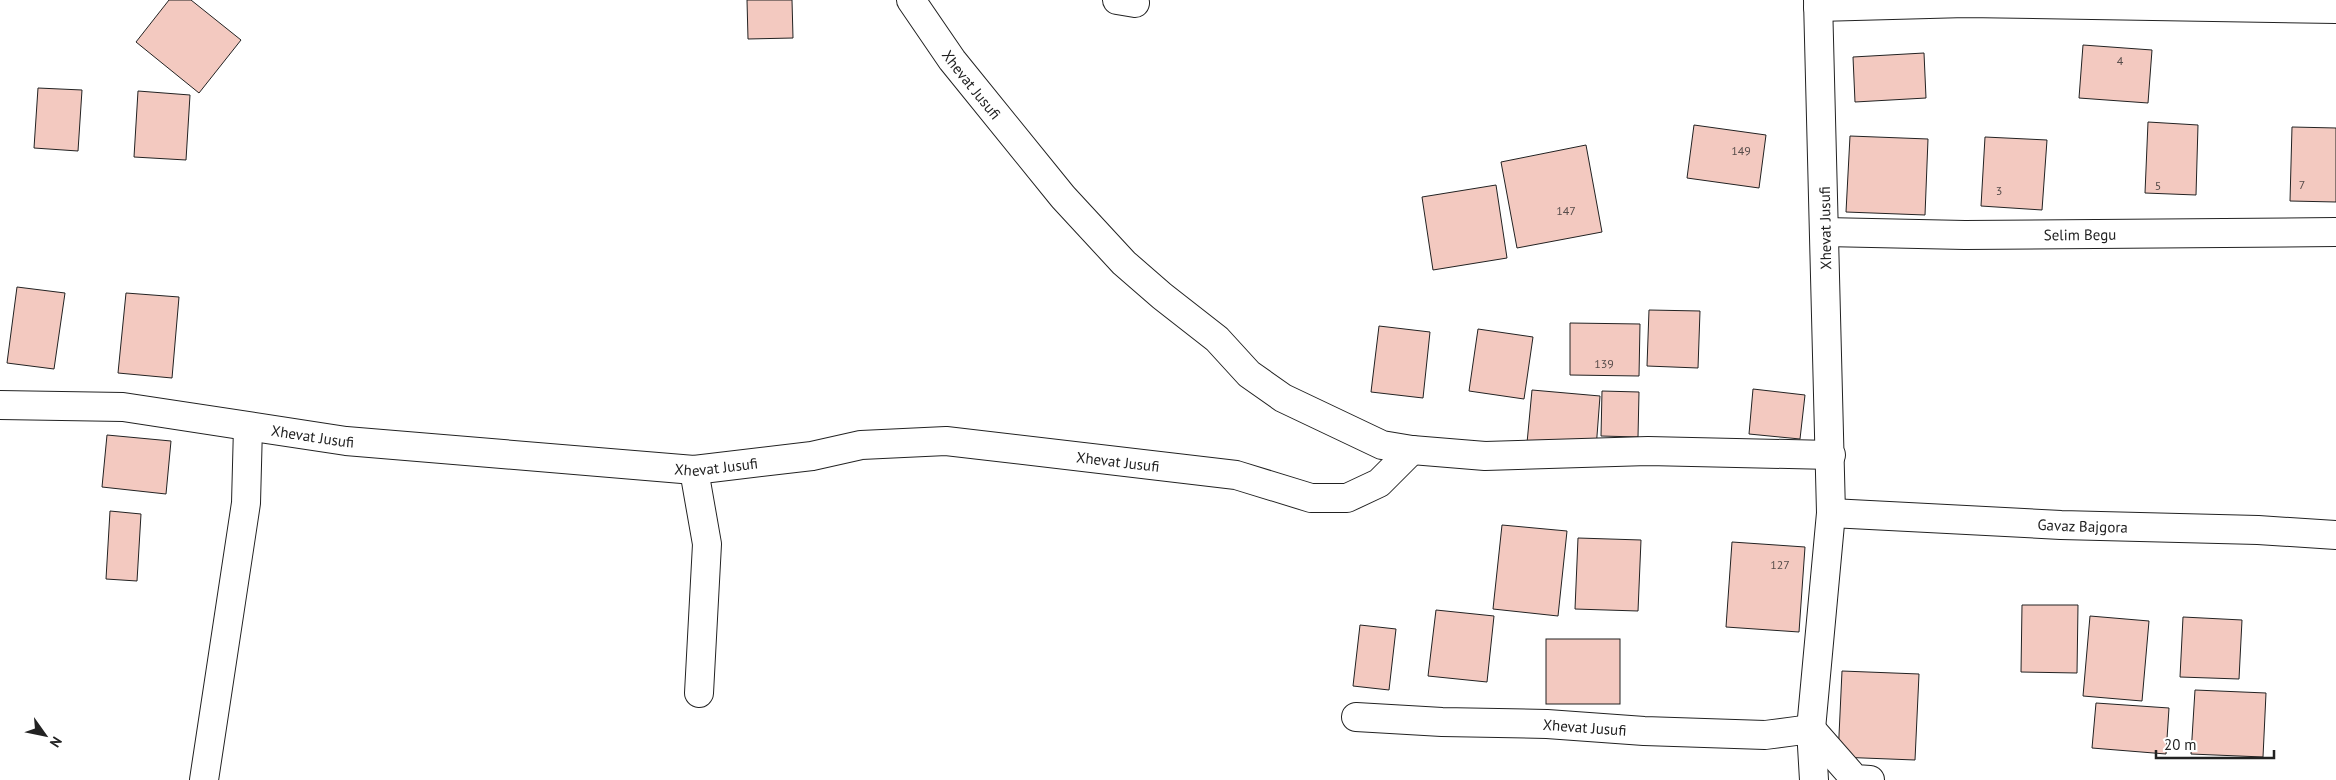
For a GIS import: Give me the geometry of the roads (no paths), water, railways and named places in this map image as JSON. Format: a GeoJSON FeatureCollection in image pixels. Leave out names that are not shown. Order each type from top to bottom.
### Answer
{"type":"FeatureCollection","features":[{"type":"Feature","properties":{"kind":"street","name":"Xhevat Jusufi"},"geometry":{"type":"LineString","coordinates":[[911,0],[952,60],[1063,197],[1124,263],[1162,296],[1217,339],[1249,374],[1283,398],[1382,445],[1412,450],[1485,456],[1648,451],[1831,455]]}},
{"type":"Feature","properties":{"kind":"street"},"geometry":{"type":"LineString","coordinates":[[1818,4],[1966,3],[2336,9]]}},
{"type":"Feature","properties":{"kind":"street","name":"Xhevat Jusufi"},"geometry":{"type":"LineString","coordinates":[[1814,780],[1811,729],[1831,514],[1831,455],[1818,4]]}},
{"type":"Feature","properties":{"kind":"street","name":"Selim Begu"},"geometry":{"type":"LineString","coordinates":[[1825,232],[1965,236],[2336,232]]}},
{"type":"Feature","properties":{"kind":"street","name":"Xhevat Jusufi"},"geometry":{"type":"LineString","coordinates":[[0,405],[123,407],[346,441],[694,470],[812,456],[861,445],[946,441],[1236,475],[1311,498],[1347,498],[1379,483],[1412,450]]}},
{"type":"Feature","properties":{"kind":"street"},"geometry":{"type":"LineString","coordinates":[[204,780],[246,503],[248,427]]}},
{"type":"Feature","properties":{"kind":"street"},"geometry":{"type":"LineString","coordinates":[[694,470],[707,544],[699,693]]}},
{"type":"Feature","properties":{"kind":"street","name":"Gavaz Bajgora"},"geometry":{"type":"LineString","coordinates":[[1831,514],[2061,525],[2258,530],[2336,535]]}},
{"type":"Feature","properties":{"kind":"street","name":"Xhevat Jusufi"},"geometry":{"type":"LineString","coordinates":[[1356,717],[1765,735],[1811,729]]}},
{"type":"Feature","properties":{"kind":"street"},"geometry":{"type":"LineString","coordinates":[[1811,729],[1855,779],[1870,780]]}}]}
